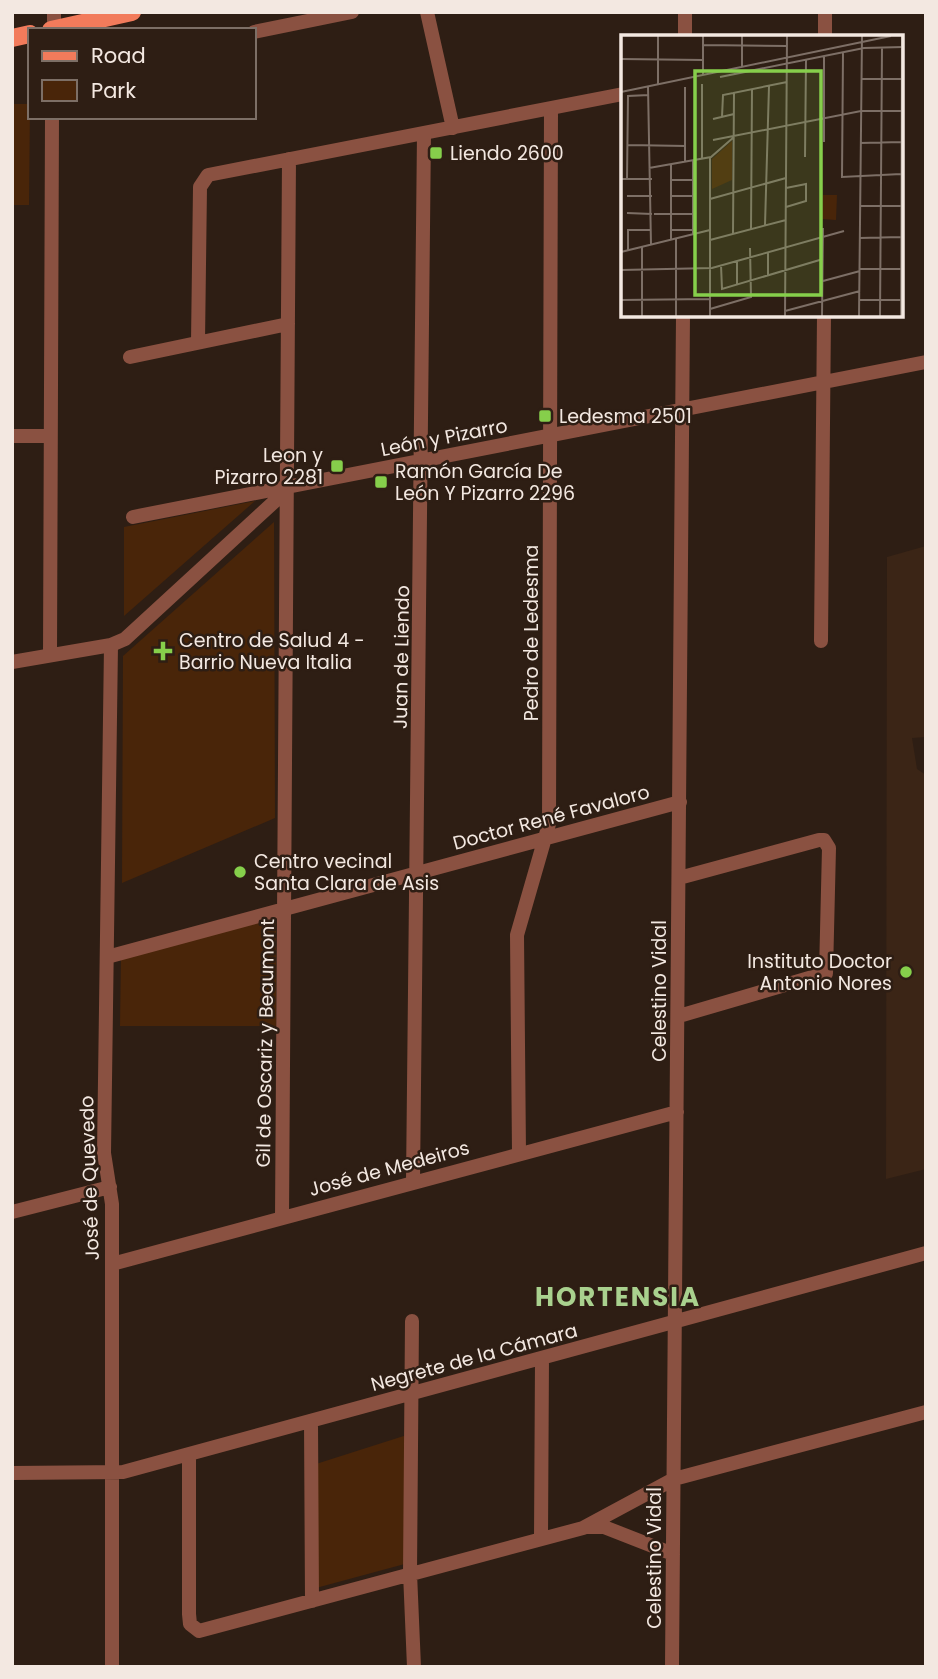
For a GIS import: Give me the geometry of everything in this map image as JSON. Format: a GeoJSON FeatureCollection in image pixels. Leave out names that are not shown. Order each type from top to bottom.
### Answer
{"type":"FeatureCollection","features":[{"type":"Feature","properties":{"kind":"main road"},"geometry":{"type":"LineString","coordinates":[[57,28],[132,12]]}},
{"type":"Feature","properties":{"kind":"street"},"geometry":{"type":"LineString","coordinates":[[256,32],[352,12]]}},
{"type":"Feature","properties":{"kind":"street"},"geometry":{"type":"LineString","coordinates":[[427,12],[453,128]]}},
{"type":"Feature","properties":{"kind":"street"},"geometry":{"type":"LineString","coordinates":[[685,12],[685,35]]}},
{"type":"Feature","properties":{"kind":"street"},"geometry":{"type":"LineString","coordinates":[[825,12],[825,35]]}},
{"type":"Feature","properties":{"kind":"street"},"geometry":{"type":"LineString","coordinates":[[198,342],[201,181],[208,176],[621,94]]}},
{"type":"Feature","properties":{"kind":"street","name":"Pedro de Ledesma"},"geometry":{"type":"LineString","coordinates":[[519,1153],[517,935],[547,838],[551,108]]}},
{"type":"Feature","properties":{"kind":"street"},"geometry":{"type":"LineString","coordinates":[[50,655],[52,119]]}},
{"type":"Feature","properties":{"kind":"street","name":"Juan de Liendo"},"geometry":{"type":"LineString","coordinates":[[413,1181],[423,460],[424,133]]}},
{"type":"Feature","properties":{"kind":"street","name":"Gil de Oscariz y Beaumont"},"geometry":{"type":"LineString","coordinates":[[282,1218],[289,159]]}},
{"type":"Feature","properties":{"kind":"street","name":"Celestino Vidal"},"geometry":{"type":"LineString","coordinates":[[672,1667],[683,317]]}},
{"type":"Feature","properties":{"kind":"street"},"geometry":{"type":"LineString","coordinates":[[821,641],[824,317]]}},
{"type":"Feature","properties":{"kind":"street"},"geometry":{"type":"LineString","coordinates":[[130,357],[288,324]]}},
{"type":"Feature","properties":{"kind":"street","name":"León y Pizarro"},"geometry":{"type":"LineString","coordinates":[[133,517],[926,362]]}},
{"type":"Feature","properties":{"kind":"street"},"geometry":{"type":"LineString","coordinates":[[12,436],[50,436]]}},
{"type":"Feature","properties":{"kind":"street"},"geometry":{"type":"LineString","coordinates":[[12,662],[111,645],[125,639],[287,488]]}},
{"type":"Feature","properties":{"kind":"street","name":"José de Quevedo"},"geometry":{"type":"LineString","coordinates":[[111,645],[104,1153],[110,1187],[112,1264],[112,1667]]}},
{"type":"Feature","properties":{"kind":"street","name":"Doctor René Favaloro"},"geometry":{"type":"LineString","coordinates":[[107,957],[680,802]]}},
{"type":"Feature","properties":{"kind":"street"},"geometry":{"type":"LineString","coordinates":[[679,877],[824,840],[829,848],[828,968],[822,975],[679,1016]]}},
{"type":"Feature","properties":{"kind":"street","name":"José de Medeiros"},"geometry":{"type":"LineString","coordinates":[[112,1264],[677,1112]]}},
{"type":"Feature","properties":{"kind":"street"},"geometry":{"type":"LineString","coordinates":[[12,1212],[110,1187]]}},
{"type":"Feature","properties":{"kind":"street","name":"Negrete de la Cámara"},"geometry":{"type":"LineString","coordinates":[[12,1473],[112,1472],[189,1455],[926,1253]]}},
{"type":"Feature","properties":{"kind":"street"},"geometry":{"type":"LineString","coordinates":[[412,1321],[410,1573],[414,1667]]}},
{"type":"Feature","properties":{"kind":"street"},"geometry":{"type":"LineString","coordinates":[[541,1538],[542,1359]]}},
{"type":"Feature","properties":{"kind":"street"},"geometry":{"type":"LineString","coordinates":[[583,1528],[674,1479],[926,1412]]}},
{"type":"Feature","properties":{"kind":"street"},"geometry":{"type":"LineString","coordinates":[[311,1421],[312,1601]]}},
{"type":"Feature","properties":{"kind":"street"},"geometry":{"type":"LineString","coordinates":[[189,1455],[190,1623],[199,1631],[583,1528],[604,1527],[673,1554]]}},
{"type":"Feature","properties":{"kind":"shaded area","name":"Instituto Doctor Antonio Nores"},"geometry":{"type":"Polygon","coordinates":[[[926,546],[926,737],[912,738],[917,769],[926,775],[926,1169],[886,1179],[887,557],[926,546]]]}},
{"type":"Feature","properties":{"kind":"green space"},"geometry":{"type":"Polygon","coordinates":[[[12,104],[28,104],[29,205],[12,205],[12,104]]]}},
{"type":"Feature","properties":{"kind":"green space"},"geometry":{"type":"Polygon","coordinates":[[[255,501],[124,616],[124,527],[255,501]]]}},
{"type":"Feature","properties":{"kind":"green space"},"geometry":{"type":"Polygon","coordinates":[[[274,522],[275,818],[122,883],[123,656],[274,522]]]}},
{"type":"Feature","properties":{"kind":"green space"},"geometry":{"type":"Polygon","coordinates":[[[276,916],[276,1026],[120,1026],[121,956],[276,916]]]}},
{"type":"Feature","properties":{"kind":"green space"},"geometry":{"type":"Polygon","coordinates":[[[410,1434],[412,1562],[316,1588],[316,1464],[410,1434]]]}},
{"type":"Feature","properties":{"kind":"place","name":"Liendo 2600"},"geometry":{"type":"Point","coordinates":[436,153]}},
{"type":"Feature","properties":{"kind":"place","name":"Ledesma 2501"},"geometry":{"type":"Point","coordinates":[545,416]}},
{"type":"Feature","properties":{"kind":"place","name":"Leon y Pizarro 2281"},"geometry":{"type":"Point","coordinates":[337,466]}},
{"type":"Feature","properties":{"kind":"place","name":"Ramón García De León Y Pizarro 2296"},"geometry":{"type":"Point","coordinates":[381,482]}},
{"type":"Feature","properties":{"kind":"place","name":"Centro de Salud 4 - Barrio Nueva Italia"},"geometry":{"type":"Point","coordinates":[163,651]}},
{"type":"Feature","properties":{"kind":"place","name":"Centro vecinal Santa Clara de Asis"},"geometry":{"type":"Point","coordinates":[240,872]}},
{"type":"Feature","properties":{"kind":"place","name":"Instituto Doctor Antonio Nores"},"geometry":{"type":"Point","coordinates":[906,972]}},
{"type":"Feature","properties":{"kind":"district","name":"HORTENSIA"},"geometry":{"type":"Point","coordinates":[618,1297]}}]}
